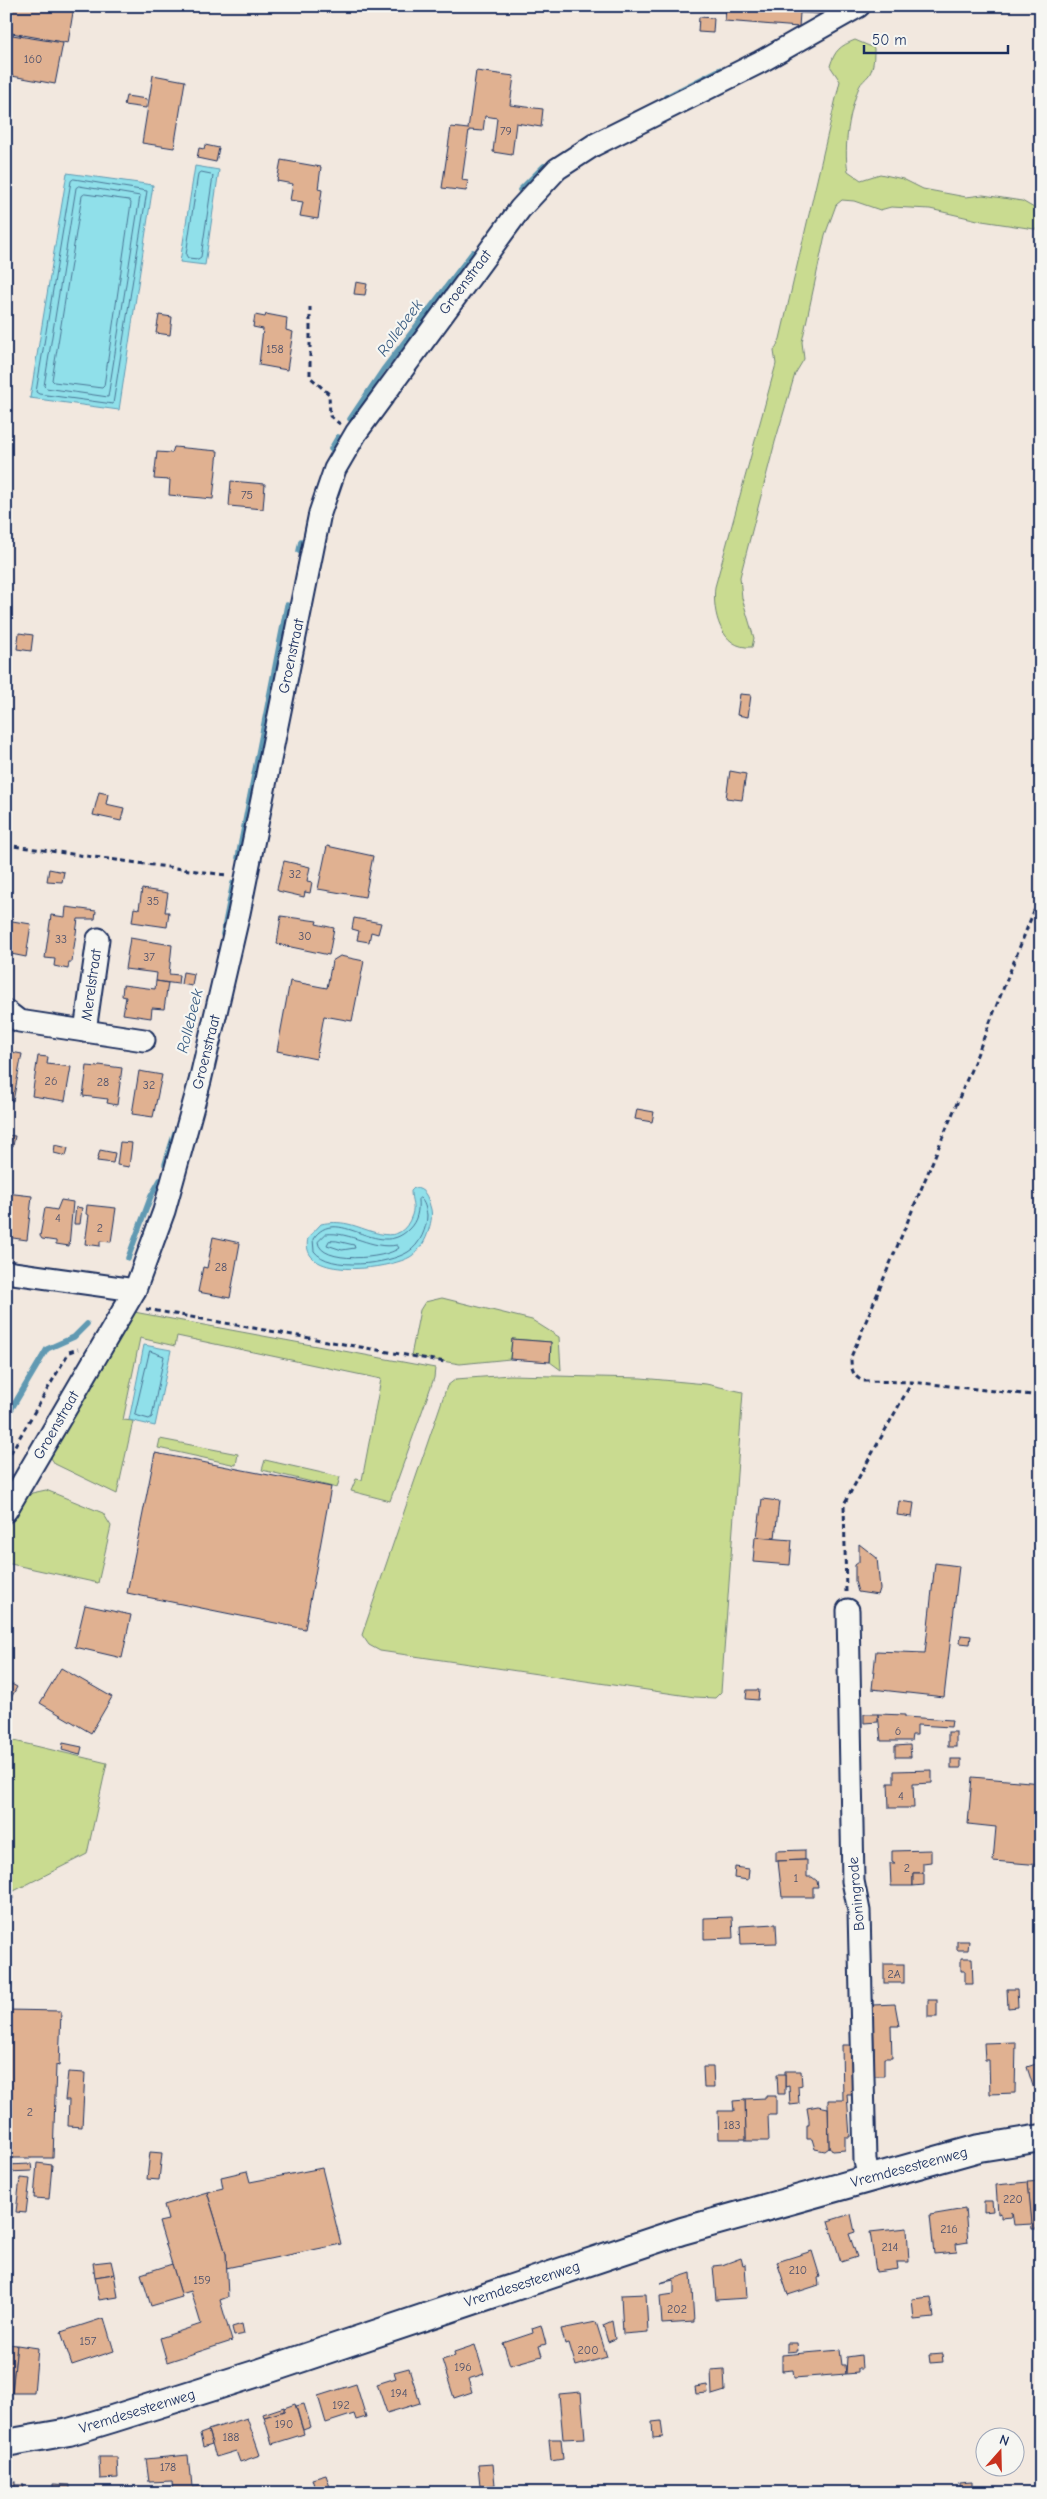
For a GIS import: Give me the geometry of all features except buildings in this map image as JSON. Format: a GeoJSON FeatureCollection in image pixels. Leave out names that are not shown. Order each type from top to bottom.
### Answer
{"type":"FeatureCollection","features":[{"type":"Feature","properties":{"kind":"street","name":"Groenstraat"},"geometry":{"type":"LineString","coordinates":[[6,1511],[130,1298],[164,1211],[200,1081],[246,877],[320,512],[335,469],[356,433],[520,209],[557,169],[594,145],[760,62],[859,6]]}},
{"type":"Feature","properties":{"kind":"street","name":"Merelstraat"},"geometry":{"type":"LineString","coordinates":[[85,1032],[98,939]]}},
{"type":"Feature","properties":{"kind":"street","name":"Merelstraat"},"geometry":{"type":"LineString","coordinates":[[6,1011],[18,1021],[144,1040]]}},
{"type":"Feature","properties":{"kind":"street"},"geometry":{"type":"LineString","coordinates":[[6,1272],[130,1298]]}},
{"type":"Feature","properties":{"kind":"street","name":"Boningrode"},"geometry":{"type":"LineString","coordinates":[[848,1610],[853,1881],[859,1911],[865,2161],[869,2178]]}},
{"type":"Feature","properties":{"kind":"street","name":"Vremdesesteenweg"},"geometry":{"type":"LineString","coordinates":[[6,2443],[69,2432],[112,2419],[258,2373],[682,2231],[979,2148],[1041,2138]]}},
{"type":"Feature","properties":{"kind":"path"},"geometry":{"type":"LineString","coordinates":[[310,307],[310,376],[329,394],[330,416],[356,433]]}},
{"type":"Feature","properties":{"kind":"path"},"geometry":{"type":"LineString","coordinates":[[6,845],[246,877]]}},
{"type":"Feature","properties":{"kind":"path"},"geometry":{"type":"LineString","coordinates":[[1041,893],[975,1060],[851,1357],[851,1370],[863,1381],[912,1382],[1041,1396]]}},
{"type":"Feature","properties":{"kind":"path"},"geometry":{"type":"LineString","coordinates":[[130,1298],[445,1362]]}},
{"type":"Feature","properties":{"kind":"path"},"geometry":{"type":"LineString","coordinates":[[845,1567],[844,1504],[912,1382]]}},
{"type":"Feature","properties":{"kind":"green space"},"geometry":{"type":"Polygon","coordinates":[[[855,40],[874,48],[874,58],[871,72],[859,87],[850,117],[846,151],[848,171],[861,180],[880,174],[903,179],[923,189],[966,197],[983,195],[1022,201],[1041,212],[1041,230],[982,221],[930,209],[891,207],[880,210],[854,201],[842,200],[836,205],[825,235],[802,342],[804,359],[795,374],[775,442],[740,577],[742,598],[754,638],[752,647],[741,646],[726,636],[721,628],[715,607],[715,587],[776,364],[774,351],[780,339],[840,81],[830,66],[839,49],[855,40]]]}},
{"type":"Feature","properties":{"kind":"green space"},"geometry":{"type":"Polygon","coordinates":[[[442,1298],[532,1320],[559,1337],[561,1370],[550,1362],[551,1342],[512,1339],[510,1359],[460,1364],[411,1356],[420,1310],[425,1302],[442,1298]]]}},
{"type":"Feature","properties":{"kind":"green space"},"geometry":{"type":"Polygon","coordinates":[[[134,1312],[435,1368],[434,1378],[390,1501],[351,1491],[356,1479],[362,1480],[381,1379],[177,1336],[175,1346],[140,1338],[123,1420],[133,1421],[117,1494],[55,1464],[51,1458],[53,1452],[134,1312]]]}},
{"type":"Feature","properties":{"kind":"green space"},"geometry":{"type":"Polygon","coordinates":[[[510,1375],[641,1378],[706,1384],[743,1392],[721,1692],[715,1698],[695,1697],[380,1651],[369,1645],[362,1635],[447,1386],[456,1379],[510,1375]]]}},
{"type":"Feature","properties":{"kind":"green space"},"geometry":{"type":"Polygon","coordinates":[[[160,1439],[238,1454],[236,1465],[158,1448],[160,1439]]]}},
{"type":"Feature","properties":{"kind":"green space"},"geometry":{"type":"Polygon","coordinates":[[[265,1460],[340,1477],[337,1488],[262,1470],[265,1460]]]}},
{"type":"Feature","properties":{"kind":"green space"},"geometry":{"type":"Polygon","coordinates":[[[46,1490],[103,1513],[111,1526],[98,1583],[6,1563],[6,1530],[32,1493],[46,1490]]]}},
{"type":"Feature","properties":{"kind":"green space"},"geometry":{"type":"Polygon","coordinates":[[[6,1739],[107,1763],[87,1854],[6,1895],[6,1739]]]}},
{"type":"Feature","properties":{"kind":"water"},"geometry":{"type":"Polygon","coordinates":[[[195,166],[219,170],[205,265],[180,262],[195,166]]]}},
{"type":"Feature","properties":{"kind":"water"},"geometry":{"type":"Polygon","coordinates":[[[67,173],[153,185],[119,410],[30,398],[67,173]]]}},
{"type":"Feature","properties":{"kind":"water"},"geometry":{"type":"Polygon","coordinates":[[[414,1188],[418,1188],[425,1194],[431,1209],[431,1218],[424,1241],[417,1252],[410,1257],[384,1265],[366,1268],[347,1268],[330,1267],[317,1261],[309,1252],[308,1238],[321,1224],[345,1223],[375,1233],[393,1235],[400,1232],[407,1226],[413,1212],[411,1191],[414,1188]]]}},
{"type":"Feature","properties":{"kind":"water"},"geometry":{"type":"Polygon","coordinates":[[[144,1345],[171,1350],[155,1426],[129,1420],[144,1345]]]}},
{"type":"Feature","properties":{"kind":"waterway","name":"Rollebeek"},"geometry":{"type":"LineString","coordinates":[[666,97],[721,69]]}},
{"type":"Feature","properties":{"kind":"waterway","name":"Rollebeek"},"geometry":{"type":"LineString","coordinates":[[520,190],[544,166]]}},
{"type":"Feature","properties":{"kind":"waterway","name":"Rollebeek"},"geometry":{"type":"LineString","coordinates":[[350,419],[383,370],[473,252]]}},
{"type":"Feature","properties":{"kind":"waterway","name":"Rollebeek"},"geometry":{"type":"LineString","coordinates":[[331,449],[338,437]]}},
{"type":"Feature","properties":{"kind":"waterway","name":"Rollebeek"},"geometry":{"type":"LineString","coordinates":[[299,551],[301,541]]}},
{"type":"Feature","properties":{"kind":"waterway","name":"Rollebeek"},"geometry":{"type":"LineString","coordinates":[[238,858],[287,605]]}},
{"type":"Feature","properties":{"kind":"waterway","name":"Rollebeek"},"geometry":{"type":"LineString","coordinates":[[223,934],[233,883]]}},
{"type":"Feature","properties":{"kind":"waterway","name":"Rollebeek"},"geometry":{"type":"LineString","coordinates":[[165,1164],[175,1132]]}},
{"type":"Feature","properties":{"kind":"waterway","name":"Rollebeek"},"geometry":{"type":"LineString","coordinates":[[128,1258],[151,1196],[160,1180]]}},
{"type":"Feature","properties":{"kind":"waterway","name":"Rollebeek"},"geometry":{"type":"LineString","coordinates":[[6,1418],[47,1349],[74,1337],[87,1324]]}}]}
